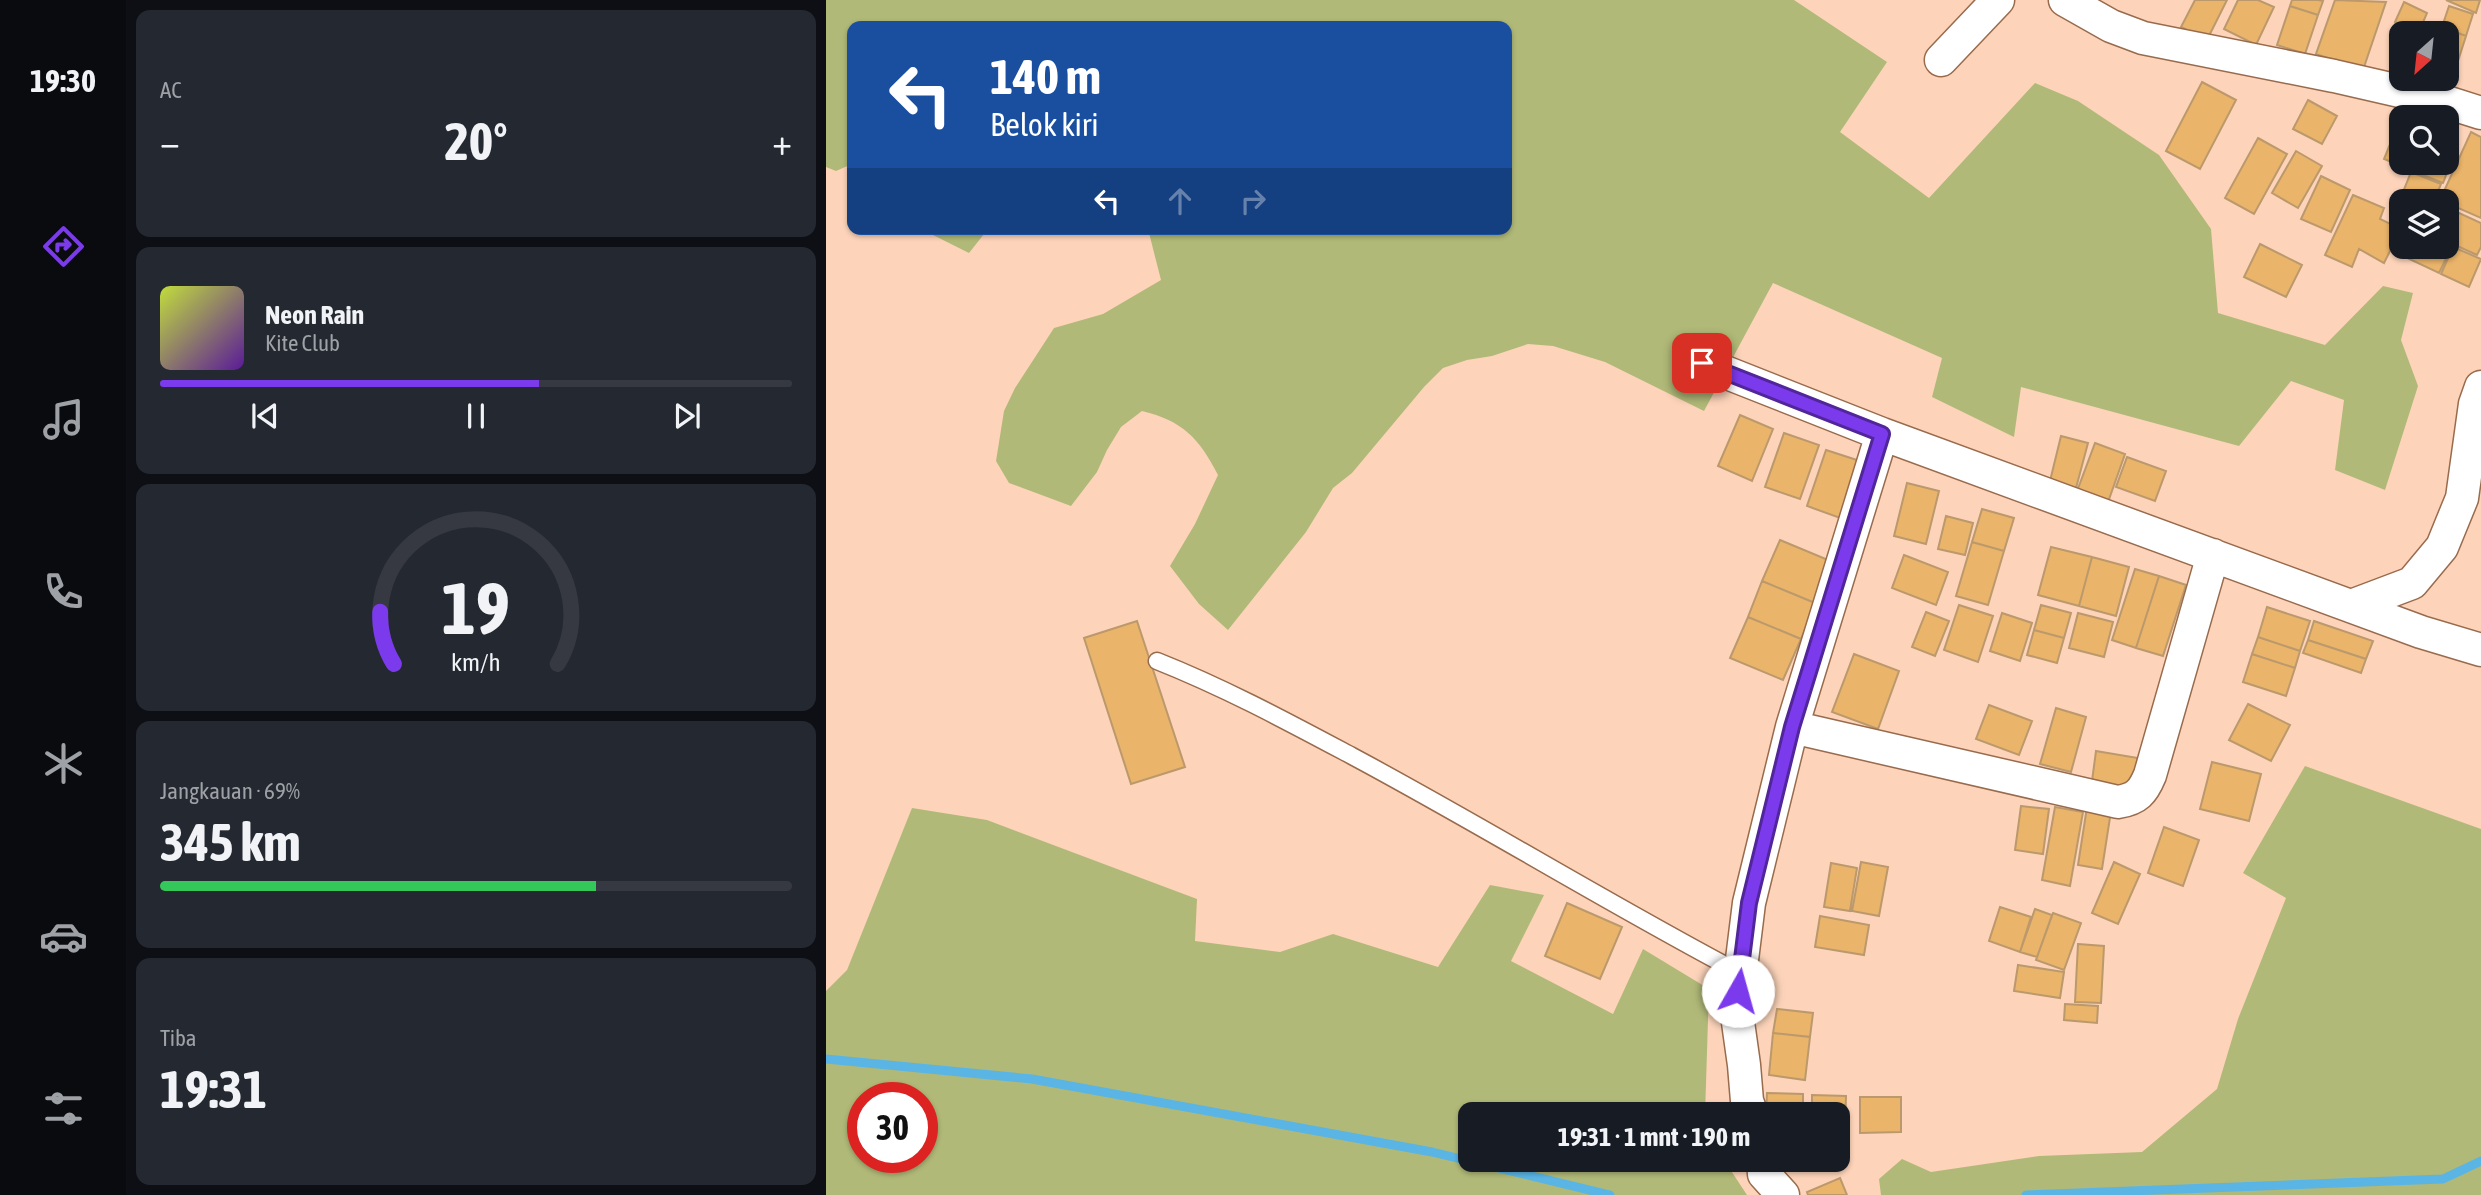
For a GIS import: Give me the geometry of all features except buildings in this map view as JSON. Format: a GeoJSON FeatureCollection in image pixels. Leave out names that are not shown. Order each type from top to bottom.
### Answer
{"type":"FeatureCollection","features":[{"type":"Feature","properties":{"kind":"street"},"geometry":{"type":"LineString","coordinates":[[1941,60],[1998,0]]}},
{"type":"Feature","properties":{"kind":"street"},"geometry":{"type":"LineString","coordinates":[[2064,0],[2111,26],[2143,38],[2334,76],[2443,101],[2481,113]]}},
{"type":"Feature","properties":{"kind":"street"},"geometry":{"type":"LineString","coordinates":[[1702,363],[1882,434],[2351,606],[2481,650]]}},
{"type":"Feature","properties":{"kind":"street"},"geometry":{"type":"LineString","coordinates":[[2351,606],[2412,583],[2442,547],[2462,498],[2475,404],[2481,387]]}},
{"type":"Feature","properties":{"kind":"street"},"geometry":{"type":"LineString","coordinates":[[1746,1102],[1736,1008],[1749,903],[1792,727],[1882,434]]}},
{"type":"Feature","properties":{"kind":"street"},"geometry":{"type":"LineString","coordinates":[[1792,727],[2118,802],[2129,801],[2143,792],[2150,775],[2213,555]]}},
{"type":"Feature","properties":{"kind":"street"},"geometry":{"type":"LineString","coordinates":[[1764,1172],[1783,1195]]}},
{"type":"Feature","properties":{"kind":"lane"},"geometry":{"type":"LineString","coordinates":[[1157,661],[1252,702],[1428,797],[1740,974]]}},
{"type":"Feature","properties":{"kind":"green space"},"geometry":{"type":"Polygon","coordinates":[[[826,0],[1794,0],[1887,62],[1840,132],[1929,198],[2035,83],[2078,101],[2159,155],[2211,229],[2218,313],[2325,345],[2383,286],[2413,293],[2401,340],[2418,386],[2385,490],[2335,470],[2344,400],[2291,381],[2239,446],[2021,387],[2014,437],[1932,397],[1942,358],[1773,283],[1704,411],[1605,362],[1553,346],[1528,344],[1443,368],[1352,473],[1333,488],[1306,532],[1228,630],[1199,604],[1170,566],[1195,524],[1218,475],[1204,451],[1188,433],[1168,420],[1142,411],[1121,427],[1097,472],[1071,506],[1009,483],[996,461],[1004,411],[1015,388],[1054,328],[1103,314],[1161,280],[1150,235],[1512,235],[1512,21],[847,21],[847,166],[836,171],[826,167],[826,0]]]}},
{"type":"Feature","properties":{"kind":"green space"},"geometry":{"type":"Polygon","coordinates":[[[933,235],[983,235],[969,253],[933,235]]]}},
{"type":"Feature","properties":{"kind":"green space"},"geometry":{"type":"Polygon","coordinates":[[[2305,766],[2481,829],[2481,1195],[1881,1195],[1879,1179],[1902,1159],[1931,1172],[2039,1156],[2142,1152],[2217,1089],[2238,1019],[2286,898],[2243,873],[2305,766]]]}},
{"type":"Feature","properties":{"kind":"green space"},"geometry":{"type":"Polygon","coordinates":[[[912,808],[987,820],[1197,899],[1195,941],[1280,952],[1333,934],[1438,967],[1490,885],[1544,895],[1511,961],[1613,1014],[1643,949],[1709,989],[1705,1102],[1458,1102],[1458,1172],[1732,1172],[1747,1195],[826,1195],[826,991],[847,970],[912,808]]]}},
{"type":"Feature","properties":{"kind":"waterway"},"geometry":{"type":"LineString","coordinates":[[826,1059],[1032,1079],[1432,1152],[1610,1195]]}},
{"type":"Feature","properties":{"kind":"waterway"},"geometry":{"type":"LineString","coordinates":[[2026,1195],[2443,1179],[2481,1161]]}},
{"type":"Feature","properties":{"kind":"route"},"geometry":{"type":"LineString","coordinates":[[1702,363],[1882,434],[1792,727],[1749,903],[1738,991]]}}]}
